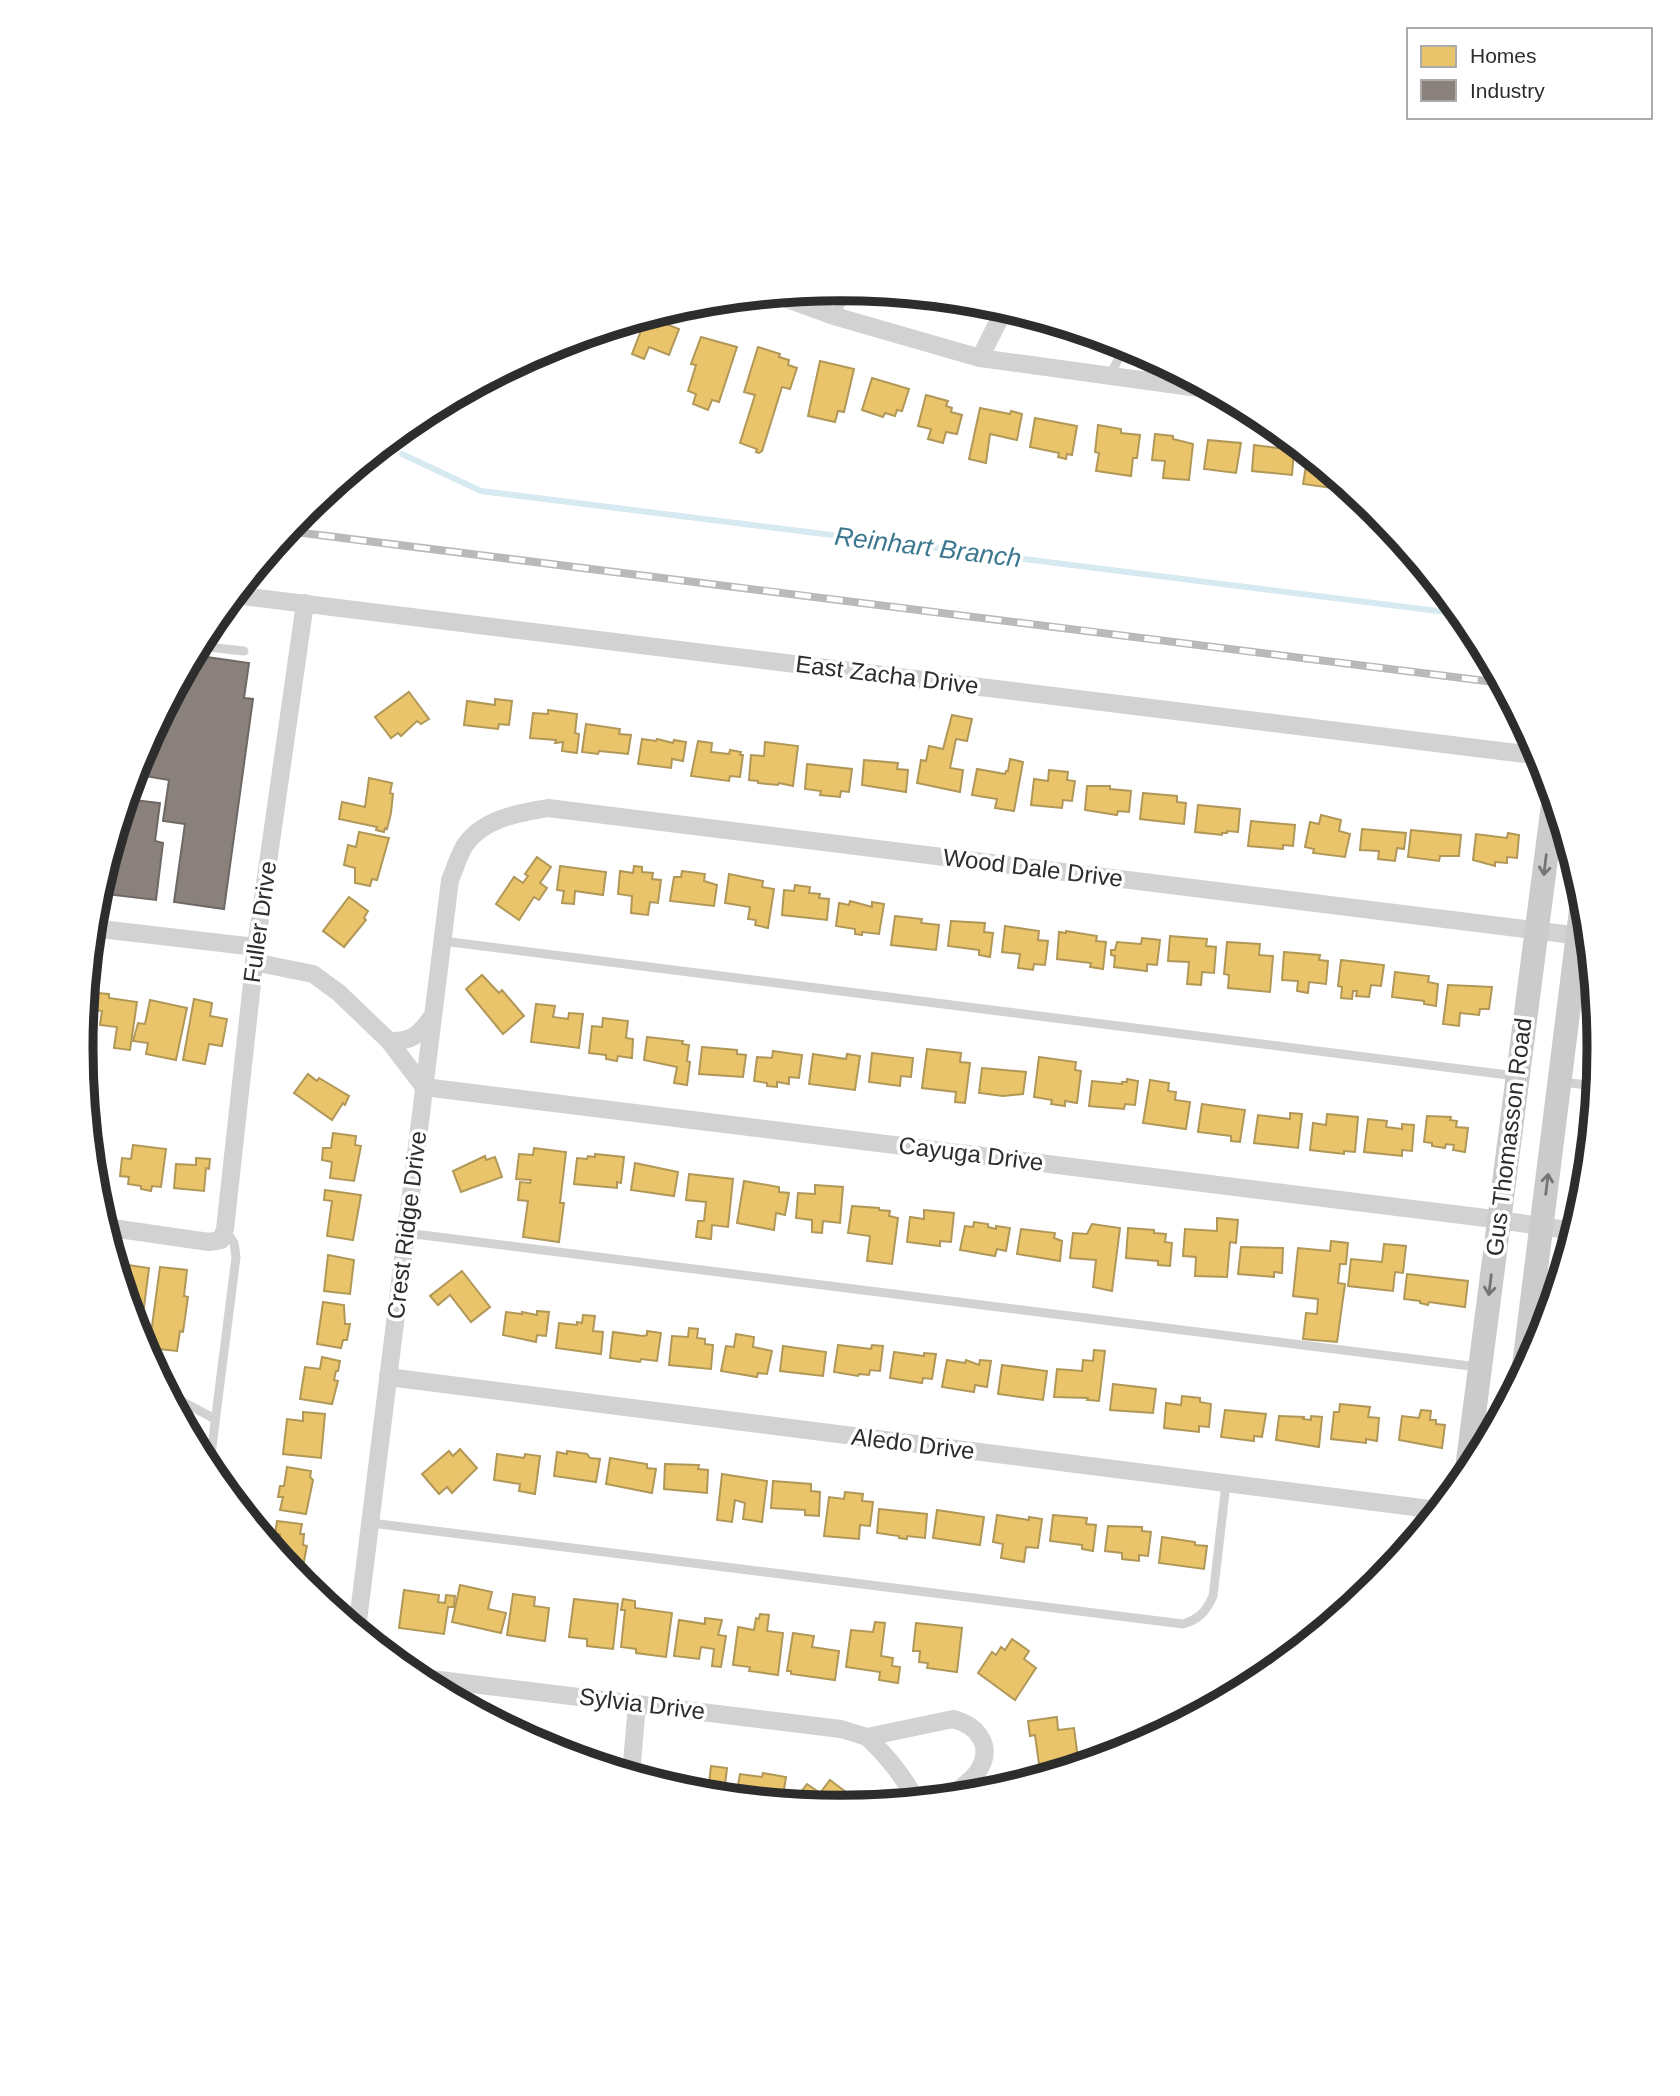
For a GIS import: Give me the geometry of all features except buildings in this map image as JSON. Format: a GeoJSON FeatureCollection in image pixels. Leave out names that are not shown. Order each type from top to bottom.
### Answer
{"type":"FeatureCollection","features":[{"type":"Feature","properties":{"kind":"main road","name":"Gus Thomasson Road"},"geometry":{"type":"LineString","coordinates":[[1469,1450],[1551,818]]}},
{"type":"Feature","properties":{"kind":"main road","name":"Gus Thomasson Road"},"geometry":{"type":"LineString","coordinates":[[1527,1341],[1560,1082],[1581,953]]}},
{"type":"Feature","properties":{"kind":"street"},"geometry":{"type":"LineString","coordinates":[[795,302],[980,359],[1187,387]]}},
{"type":"Feature","properties":{"kind":"street"},"geometry":{"type":"LineString","coordinates":[[980,359],[1001,318]]}},
{"type":"Feature","properties":{"kind":"street","name":"East Zacha Drive"},"geometry":{"type":"LineString","coordinates":[[245,596],[1527,754]]}},
{"type":"Feature","properties":{"kind":"street","name":"Fuller Drive"},"geometry":{"type":"LineString","coordinates":[[223,1235],[255,955],[305,603]]}},
{"type":"Feature","properties":{"kind":"street","name":"Wood Dale Drive"},"geometry":{"type":"LineString","coordinates":[[481,829],[513,813],[548,808],[1579,936]]}},
{"type":"Feature","properties":{"kind":"street","name":"Crest Ridge Drive"},"geometry":{"type":"LineString","coordinates":[[358,1619],[450,880],[465,845],[481,829]]}},
{"type":"Feature","properties":{"kind":"street"},"geometry":{"type":"LineString","coordinates":[[102,930],[255,955],[313,974],[339,993],[389,1041],[424,1087]]}},
{"type":"Feature","properties":{"kind":"street"},"geometry":{"type":"LineString","coordinates":[[389,1041],[405,1042],[419,1034],[433,1016]]}},
{"type":"Feature","properties":{"kind":"street","name":"Cayuga Drive"},"geometry":{"type":"LineString","coordinates":[[424,1087],[1498,1219],[1565,1230]]}},
{"type":"Feature","properties":{"kind":"street"},"geometry":{"type":"LineString","coordinates":[[115,1229],[209,1242],[223,1235]]}},
{"type":"Feature","properties":{"kind":"street","name":"Aledo Drive"},"geometry":{"type":"LineString","coordinates":[[388,1377],[1428,1509]]}},
{"type":"Feature","properties":{"kind":"street","name":"Sylvia Drive"},"geometry":{"type":"LineString","coordinates":[[443,1680],[841,1729],[867,1737],[953,1719],[967,1722],[978,1731],[984,1748],[983,1761],[976,1774],[964,1785]]}},
{"type":"Feature","properties":{"kind":"street"},"geometry":{"type":"LineString","coordinates":[[632,1765],[637,1704]]}},
{"type":"Feature","properties":{"kind":"street"},"geometry":{"type":"LineString","coordinates":[[867,1737],[889,1758],[911,1792]]}},
{"type":"Feature","properties":{"kind":"lane"},"geometry":{"type":"LineString","coordinates":[[834,316],[842,301]]}},
{"type":"Feature","properties":{"kind":"lane"},"geometry":{"type":"LineString","coordinates":[[1109,377],[1120,356]]}},
{"type":"Feature","properties":{"kind":"lane"},"geometry":{"type":"LineString","coordinates":[[210,647],[244,651]]}},
{"type":"Feature","properties":{"kind":"lane"},"geometry":{"type":"LineString","coordinates":[[443,941],[1517,1076]]}},
{"type":"Feature","properties":{"kind":"lane"},"geometry":{"type":"LineString","coordinates":[[1560,1082],[1586,1085]]}},
{"type":"Feature","properties":{"kind":"lane"},"geometry":{"type":"LineString","coordinates":[[406,1233],[1480,1367]]}},
{"type":"Feature","properties":{"kind":"lane"},"geometry":{"type":"LineString","coordinates":[[211,1451],[236,1257],[234,1242],[223,1235]]}},
{"type":"Feature","properties":{"kind":"lane"},"geometry":{"type":"LineString","coordinates":[[182,1401],[215,1419]]}},
{"type":"Feature","properties":{"kind":"lane"},"geometry":{"type":"LineString","coordinates":[[370,1523],[1183,1624],[1197,1620],[1208,1609],[1213,1596],[1226,1483]]}},
{"type":"Feature","properties":{"kind":"waterway","name":"Reinhart Branch"},"geometry":{"type":"LineString","coordinates":[[402,454],[481,491],[1446,612]]}},
{"type":"Feature","properties":{"kind":"railway"},"geometry":{"type":"LineString","coordinates":[[300,533],[1491,682]]}}]}
